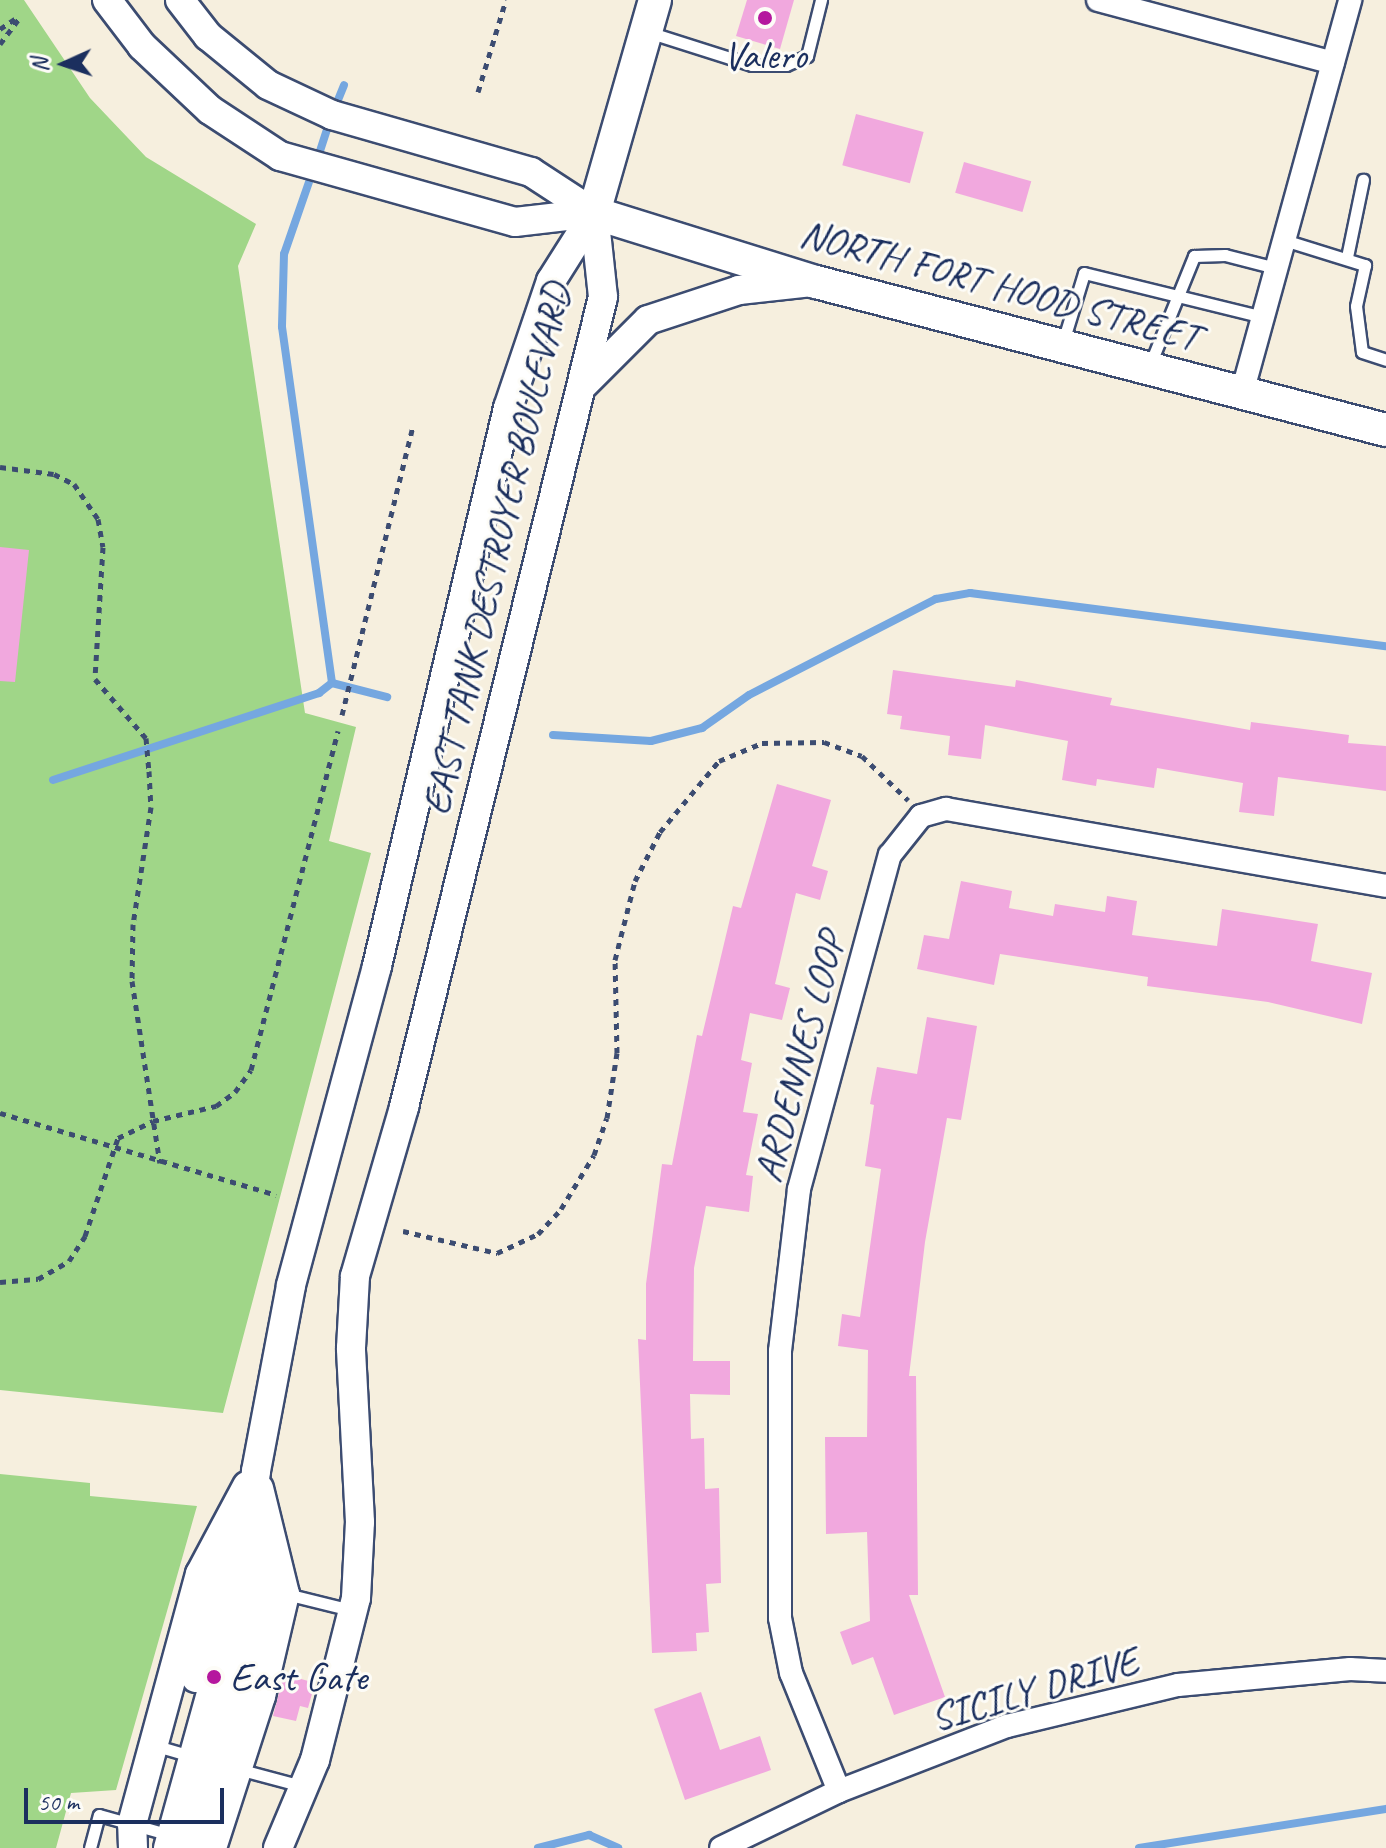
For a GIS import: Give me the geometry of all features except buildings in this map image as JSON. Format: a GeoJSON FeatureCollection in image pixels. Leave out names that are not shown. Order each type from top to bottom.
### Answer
{"type":"FeatureCollection","features":[{"type":"Feature","properties":{"kind":"main road"},"geometry":{"type":"LineString","coordinates":[[594,213],[655,0]]}},
{"type":"Feature","properties":{"kind":"main road","name":"NORTH FORT HOOD STREET"},"geometry":{"type":"LineString","coordinates":[[594,213],[816,282],[1386,430]]}},
{"type":"Feature","properties":{"kind":"street","name":"NORTH FORT HOOD STREET"},"geometry":{"type":"LineString","coordinates":[[107,0],[142,46],[210,110],[280,156],[515,222],[594,213]]}},
{"type":"Feature","properties":{"kind":"street","name":"NORTH FORT HOOD STREET"},"geometry":{"type":"LineString","coordinates":[[180,0],[208,36],[268,85],[332,115],[531,172],[594,213]]}},
{"type":"Feature","properties":{"kind":"street"},"geometry":{"type":"LineString","coordinates":[[1098,0],[1333,63]]}},
{"type":"Feature","properties":{"kind":"street"},"geometry":{"type":"LineString","coordinates":[[1242,393],[1350,0]]}},
{"type":"Feature","properties":{"kind":"street","name":"EAST TANK DESTROYER BOULEVARD"},"geometry":{"type":"LineString","coordinates":[[278,1848],[305,1787],[353,1610],[360,1522],[351,1348],[355,1276],[404,1107],[603,297],[594,213]]}},
{"type":"Feature","properties":{"kind":"street","name":"EAST TANK DESTROYER BOULEVARD"},"geometry":{"type":"LineString","coordinates":[[256,1471],[291,1285],[377,966],[508,408],[551,281],[594,213]]}},
{"type":"Feature","properties":{"kind":"street"},"geometry":{"type":"LineString","coordinates":[[582,386],[648,320],[739,290],[816,282]]}},
{"type":"Feature","properties":{"kind":"street"},"geometry":{"type":"LineString","coordinates":[[921,816],[946,809],[1386,886]]}},
{"type":"Feature","properties":{"kind":"street","name":"ARDENNES LOOP"},"geometry":{"type":"LineString","coordinates":[[839,1791],[791,1673],[780,1618],[780,1351],[799,1189],[890,855],[921,816]]}},
{"type":"Feature","properties":{"kind":"street"},"geometry":{"type":"LineString","coordinates":[[172,1842],[242,1584],[256,1471]]}},
{"type":"Feature","properties":{"kind":"street"},"geometry":{"type":"LineString","coordinates":[[172,1842],[242,1584],[256,1471]]}},
{"type":"Feature","properties":{"kind":"street"},"geometry":{"type":"LineString","coordinates":[[172,1842],[195,1757],[261,1696],[242,1584],[256,1471]]}},
{"type":"Feature","properties":{"kind":"street","name":"SICILY DRIVE"},"geometry":{"type":"LineString","coordinates":[[721,1848],[839,1791],[1007,1726],[1178,1685],[1350,1669],[1386,1671]]}},
{"type":"Feature","properties":{"kind":"lane"},"geometry":{"type":"LineString","coordinates":[[646,31],[752,65],[786,65],[807,56],[821,0]]}},
{"type":"Feature","properties":{"kind":"lane"},"geometry":{"type":"LineString","coordinates":[[1347,257],[1363,180]]}},
{"type":"Feature","properties":{"kind":"lane"},"geometry":{"type":"LineString","coordinates":[[1284,240],[1365,265],[1356,306],[1362,352],[1386,360]]}},
{"type":"Feature","properties":{"kind":"lane"},"geometry":{"type":"LineString","coordinates":[[1149,368],[1194,256],[1225,255],[1276,268]]}},
{"type":"Feature","properties":{"kind":"lane"},"geometry":{"type":"LineString","coordinates":[[1062,346],[1084,273],[1263,317]]}},
{"type":"Feature","properties":{"kind":"lane"},"geometry":{"type":"LineString","coordinates":[[242,1584],[353,1610]]}},
{"type":"Feature","properties":{"kind":"lane"},"geometry":{"type":"LineString","coordinates":[[195,1757],[305,1787]]}},
{"type":"Feature","properties":{"kind":"lane"},"geometry":{"type":"LineString","coordinates":[[90,1848],[99,1815],[172,1842]]}},
{"type":"Feature","properties":{"kind":"path"},"geometry":{"type":"LineString","coordinates":[[478,92],[506,0]]}},
{"type":"Feature","properties":{"kind":"path"},"geometry":{"type":"LineString","coordinates":[[0,29],[20,17],[0,44]]}},
{"type":"Feature","properties":{"kind":"path"},"geometry":{"type":"LineString","coordinates":[[342,715],[413,425]]}},
{"type":"Feature","properties":{"kind":"path"},"geometry":{"type":"LineString","coordinates":[[0,467],[54,474],[74,484],[98,519],[103,547],[95,679],[146,738],[151,807],[133,924],[132,981],[160,1163]]}},
{"type":"Feature","properties":{"kind":"path"},"geometry":{"type":"LineString","coordinates":[[0,1282],[38,1279],[69,1261],[85,1236],[112,1150],[130,1130],[153,1121],[216,1106],[235,1092],[251,1070],[338,731]]}},
{"type":"Feature","properties":{"kind":"path"},"geometry":{"type":"LineString","coordinates":[[403,1231],[497,1253],[538,1234],[561,1209],[594,1155],[607,1118],[617,1053],[615,960],[635,881],[678,807],[719,761],[748,746],[780,741],[842,746],[894,783],[921,816]]}},
{"type":"Feature","properties":{"kind":"path"},"geometry":{"type":"LineString","coordinates":[[0,1113],[112,1150],[276,1195]]}},
{"type":"Feature","properties":{"kind":"green space"},"geometry":{"type":"Polygon","coordinates":[[[0,0],[24,0],[90,98],[146,157],[256,224],[238,266],[305,713],[356,727],[329,841],[371,853],[223,1413],[0,1390],[0,0]]]}},
{"type":"Feature","properties":{"kind":"green space"},"geometry":{"type":"Polygon","coordinates":[[[0,1474],[90,1483],[90,1496],[197,1506],[116,1790],[71,1793],[56,1848],[0,1848],[0,1474]]]}},
{"type":"Feature","properties":{"kind":"waterway"},"geometry":{"type":"LineString","coordinates":[[338,100],[344,85]]}},
{"type":"Feature","properties":{"kind":"waterway"},"geometry":{"type":"LineString","coordinates":[[320,151],[327,130]]}},
{"type":"Feature","properties":{"kind":"waterway"},"geometry":{"type":"LineString","coordinates":[[309,182],[284,254],[282,327],[332,683],[387,697]]}},
{"type":"Feature","properties":{"kind":"waterway"},"geometry":{"type":"LineString","coordinates":[[553,735],[651,741],[702,728],[749,695],[936,599],[970,593],[1386,646]]}},
{"type":"Feature","properties":{"kind":"waterway"},"geometry":{"type":"LineString","coordinates":[[53,780],[319,693],[332,683]]}},
{"type":"Feature","properties":{"kind":"waterway"},"geometry":{"type":"LineString","coordinates":[[1139,1848],[1386,1809]]}},
{"type":"Feature","properties":{"kind":"waterway"},"geometry":{"type":"LineString","coordinates":[[538,1848],[589,1835],[618,1848]]}},
{"type":"Feature","properties":{"kind":"place","name":"Valero"},"geometry":{"type":"Point","coordinates":[765,18]}},
{"type":"Feature","properties":{"kind":"place","name":"East Gate"},"geometry":{"type":"Point","coordinates":[214,1677]}}]}
